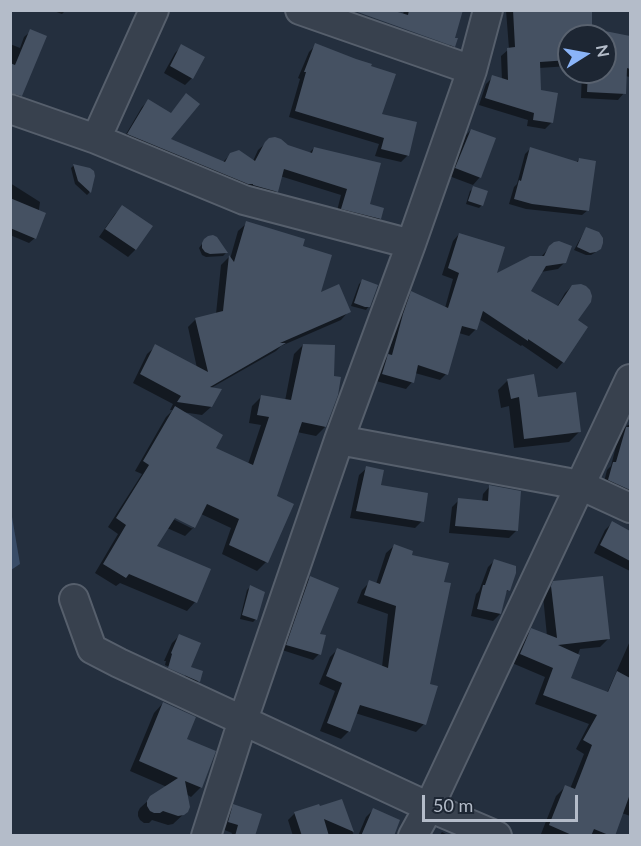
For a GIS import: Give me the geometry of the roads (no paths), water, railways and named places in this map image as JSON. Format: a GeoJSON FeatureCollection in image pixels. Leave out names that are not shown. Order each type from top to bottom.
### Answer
{"type":"FeatureCollection","features":[{"type":"Feature","properties":{"kind":"street"},"geometry":{"type":"LineString","coordinates":[[96,139],[154,10]]}},
{"type":"Feature","properties":{"kind":"street"},"geometry":{"type":"LineString","coordinates":[[300,10],[472,70]]}},
{"type":"Feature","properties":{"kind":"street"},"geometry":{"type":"LineString","coordinates":[[206,836],[243,720],[339,440],[472,70],[488,10]]}},
{"type":"Feature","properties":{"kind":"street"},"geometry":{"type":"LineString","coordinates":[[10,109],[96,139],[244,200],[411,244]]}},
{"type":"Feature","properties":{"kind":"street"},"geometry":{"type":"LineString","coordinates":[[413,836],[429,807],[630,379]]}},
{"type":"Feature","properties":{"kind":"street"},"geometry":{"type":"LineString","coordinates":[[339,440],[580,485],[630,508]]}},
{"type":"Feature","properties":{"kind":"street"},"geometry":{"type":"LineString","coordinates":[[74,599],[92,649],[429,807],[497,836]]}},
{"type":"Feature","properties":{"kind":"water"},"geometry":{"type":"Polygon","coordinates":[[[11,511],[20,564],[10,570],[11,511]]]}}]}
